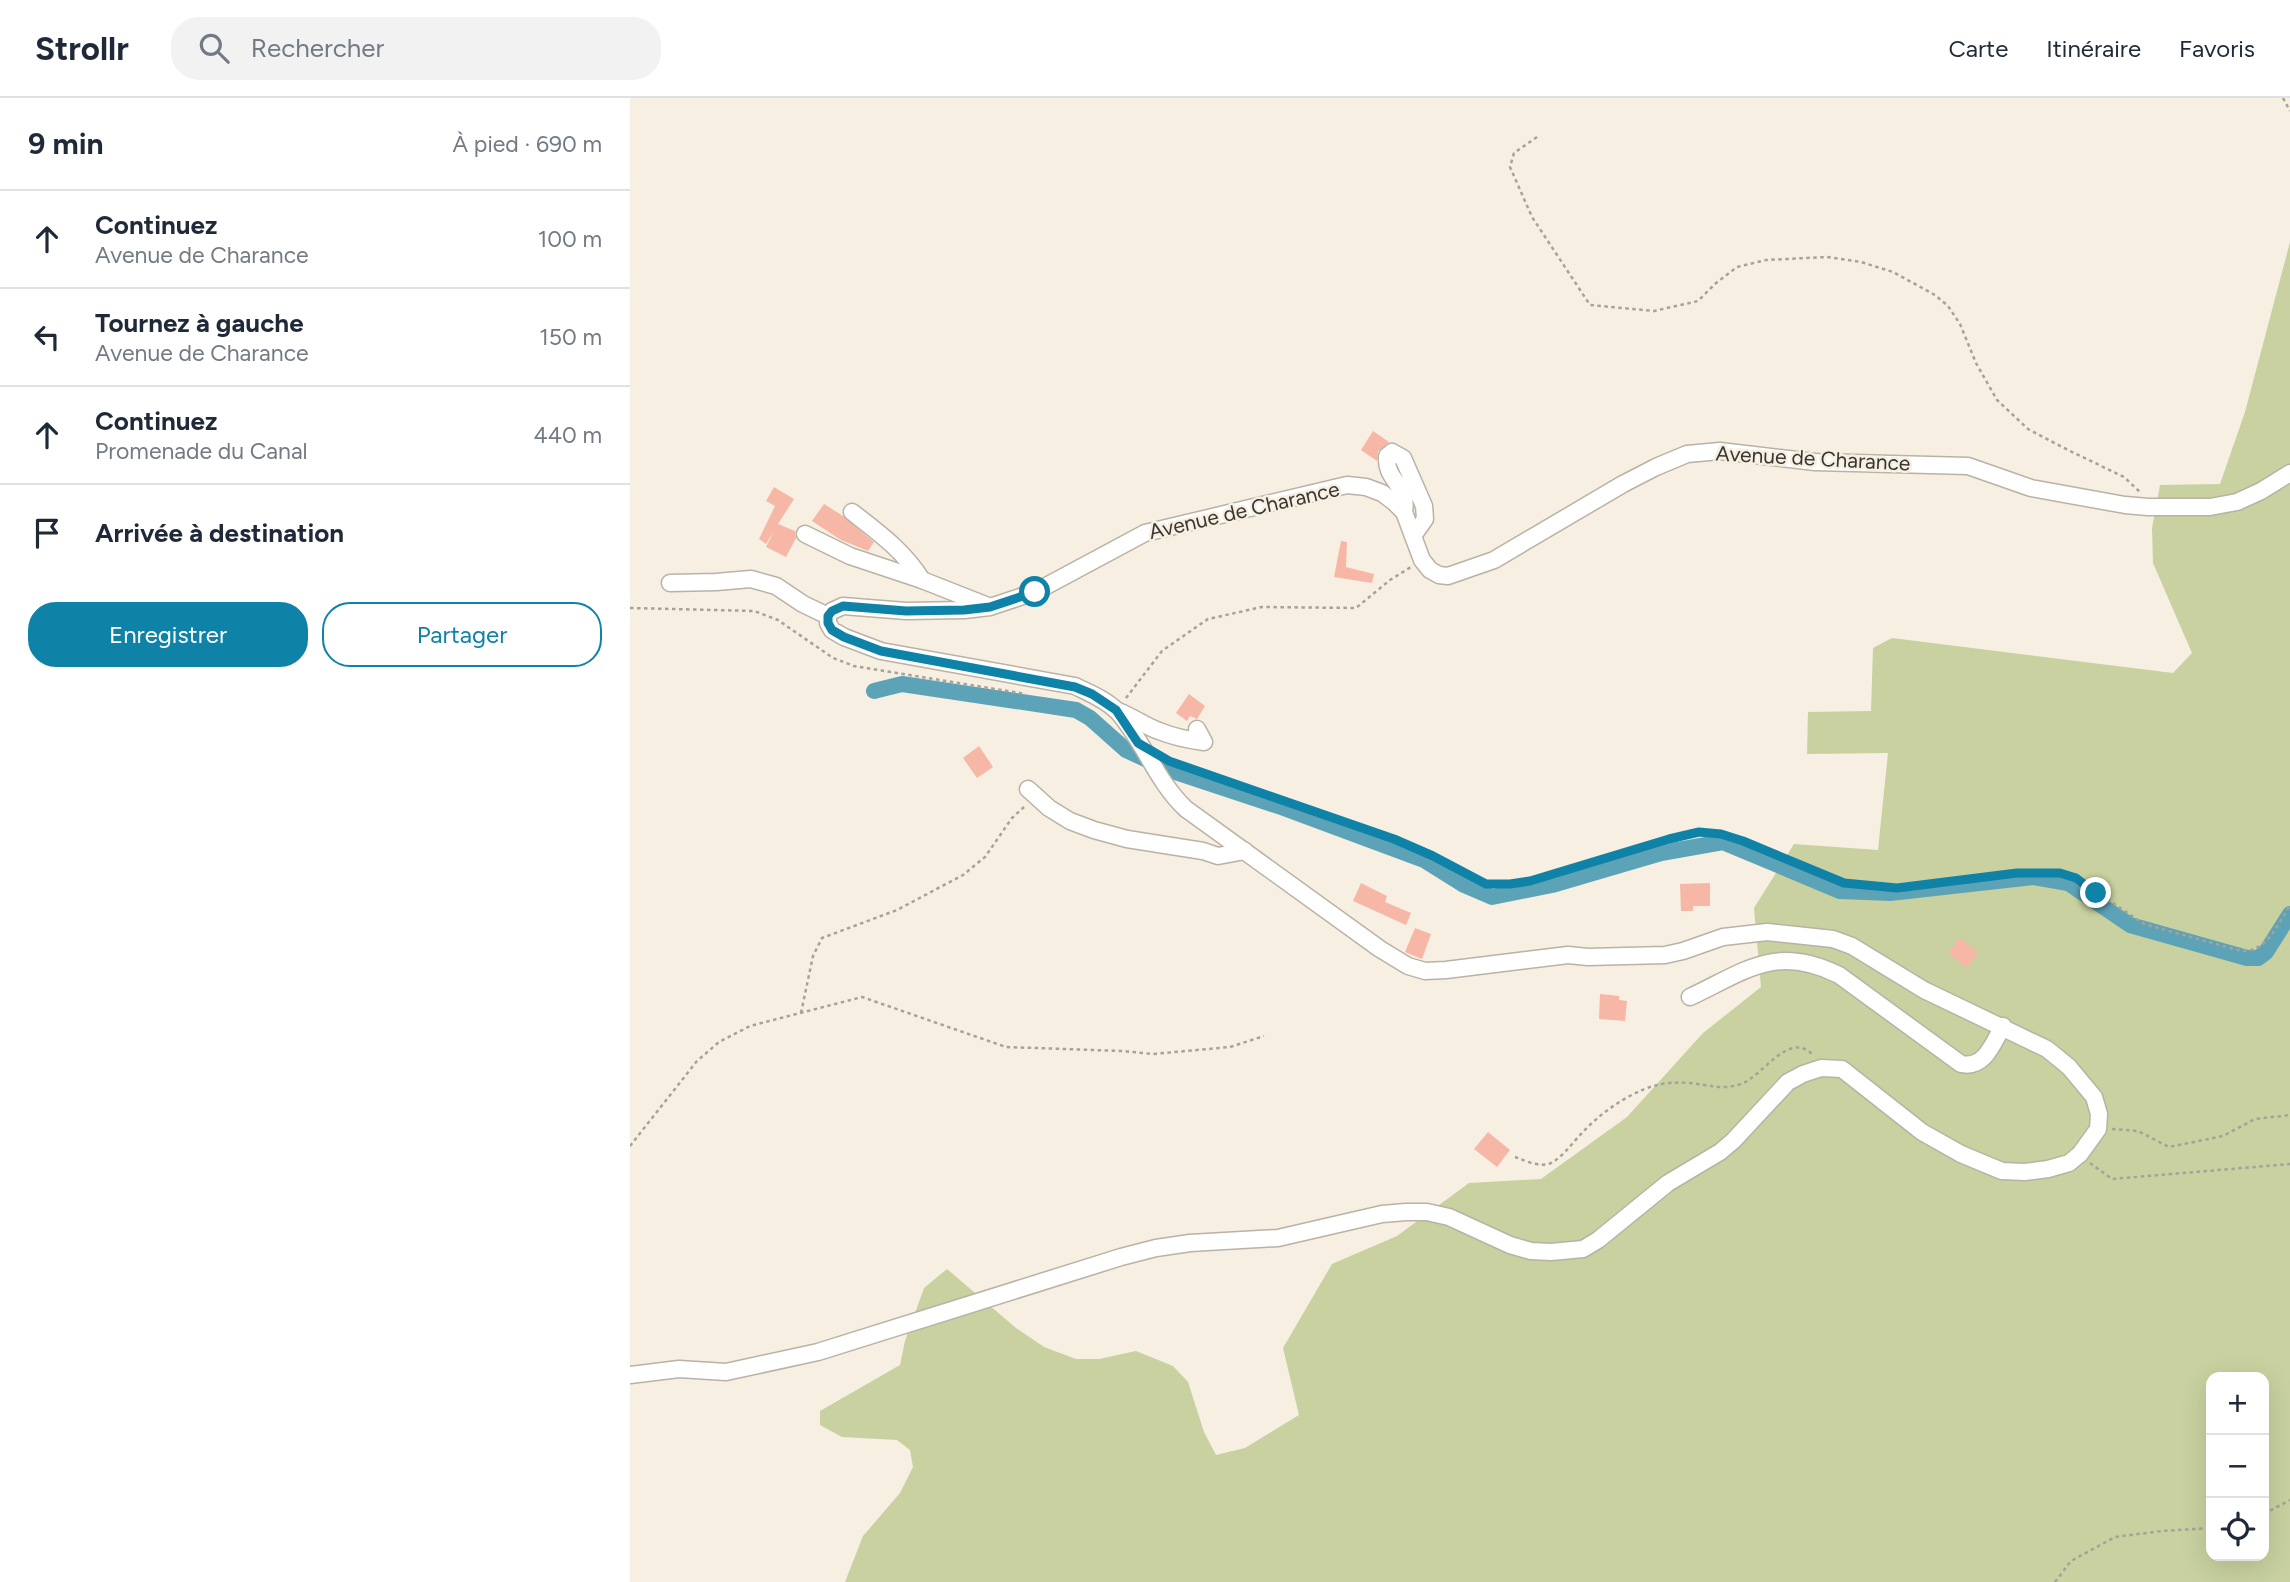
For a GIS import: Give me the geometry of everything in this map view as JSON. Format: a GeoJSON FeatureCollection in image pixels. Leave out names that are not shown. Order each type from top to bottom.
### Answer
{"type":"FeatureCollection","features":[{"type":"Feature","properties":{"kind":"street","name":"Avenue de Charance"},"geometry":{"type":"LineString","coordinates":[[828,616],[843,606],[906,611],[990,607],[1035,592],[1144,533],[1347,485],[1366,487],[1382,493],[1404,513],[1423,560],[1430,570],[1448,576],[1494,560],[1656,467],[1687,454],[1720,451],[1815,462],[1968,466],[2031,488],[2148,507],[2210,507],[2238,502],[2290,473]]}},
{"type":"Feature","properties":{"kind":"street"},"geometry":{"type":"LineString","coordinates":[[1404,513],[1406,501],[1386,464],[1387,456],[1392,452],[1403,458],[1424,506],[1425,519],[1413,536]]}},
{"type":"Feature","properties":{"kind":"street"},"geometry":{"type":"LineString","coordinates":[[852,512],[895,545],[911,562],[922,580]]}},
{"type":"Feature","properties":{"kind":"street"},"geometry":{"type":"LineString","coordinates":[[805,534],[850,556],[990,607]]}},
{"type":"Feature","properties":{"kind":"street"},"geometry":{"type":"LineString","coordinates":[[670,583],[751,579],[776,586],[828,616],[832,630],[881,651],[1075,687],[1158,731],[1185,740],[1204,742],[1197,729]]}},
{"type":"Feature","properties":{"kind":"street"},"geometry":{"type":"LineString","coordinates":[[630,1376],[679,1369],[726,1372],[739,1370],[818,1352],[1156,1248],[1190,1243],[1278,1238],[1382,1214],[1427,1212],[1449,1217],[1510,1245],[1531,1251],[1583,1249],[1668,1183],[1720,1152],[1788,1082],[1821,1068],[1842,1069],[1922,1132],[1961,1154],[2002,1171],[2025,1172],[2068,1163],[2080,1154],[2098,1129],[2099,1114],[2094,1097],[2069,1067],[2047,1049],[1924,990],[1852,946],[1820,937],[1767,932],[1723,937],[1665,955],[1569,955],[1425,971],[1408,966],[1380,949],[1186,809],[1171,795],[1116,710]]}},
{"type":"Feature","properties":{"kind":"street"},"geometry":{"type":"LineString","coordinates":[[1032,793],[1070,821],[1127,839],[1203,851],[1217,856],[1245,851]]}},
{"type":"Feature","properties":{"kind":"street"},"geometry":{"type":"LineString","coordinates":[[1690,997],[1756,966],[1776,960],[1789,960],[1823,967],[1839,975],[1961,1064],[1968,1066],[1985,1058],[2003,1026]]}},
{"type":"Feature","properties":{"kind":"path"},"geometry":{"type":"LineString","coordinates":[[2283,98],[2290,111]]}},
{"type":"Feature","properties":{"kind":"path"},"geometry":{"type":"LineString","coordinates":[[1537,137],[1514,153],[1510,167],[1532,217],[1590,305],[1654,311],[1698,301],[1737,267],[1766,260],[1826,257],[1861,262],[1893,272],[1948,306],[1997,400],[2028,429],[2124,477],[2143,494],[2148,507]]}},
{"type":"Feature","properties":{"kind":"path"},"geometry":{"type":"LineString","coordinates":[[1116,710],[1162,651],[1208,619],[1262,607],[1356,608],[1390,580],[1423,560]]}},
{"type":"Feature","properties":{"kind":"path"},"geometry":{"type":"LineString","coordinates":[[1169,761],[1394,839],[1486,884],[1530,881],[1699,832],[1732,837],[1844,883],[1897,888],[2017,873],[2060,873],[2076,878],[2144,923],[2241,951],[2252,952],[2262,946],[2290,905]]}},
{"type":"Feature","properties":{"kind":"path"},"geometry":{"type":"LineString","coordinates":[[801,1013],[814,956],[822,937],[897,910],[963,874],[985,856],[1032,793]]}},
{"type":"Feature","properties":{"kind":"path"},"geometry":{"type":"LineString","coordinates":[[630,1146],[697,1061],[719,1042],[750,1026],[862,997],[1006,1047],[1153,1054],[1230,1047],[1264,1036]]}},
{"type":"Feature","properties":{"kind":"path"},"geometry":{"type":"LineString","coordinates":[[1515,1157],[1532,1164],[1549,1164],[1562,1155],[1602,1114],[1627,1098],[1662,1082],[1729,1087],[1751,1078],[1792,1047],[1808,1050],[1817,1058],[1821,1068]]}},
{"type":"Feature","properties":{"kind":"path"},"geometry":{"type":"LineString","coordinates":[[2098,1129],[2138,1131],[2169,1147],[2223,1136],[2255,1119],[2290,1115]]}},
{"type":"Feature","properties":{"kind":"path"},"geometry":{"type":"LineString","coordinates":[[2080,1154],[2112,1178],[2290,1164]]}},
{"type":"Feature","properties":{"kind":"path"},"geometry":{"type":"LineString","coordinates":[[2269,1511],[2290,1500]]}},
{"type":"Feature","properties":{"kind":"path"},"geometry":{"type":"LineString","coordinates":[[2055,1582],[2071,1560],[2115,1537],[2206,1528]]}},
{"type":"Feature","properties":{"kind":"green space"},"geometry":{"type":"Polygon","coordinates":[[[2290,242],[2290,1582],[845,1582],[863,1536],[900,1493],[913,1467],[910,1450],[897,1440],[842,1437],[820,1425],[820,1411],[900,1365],[905,1341],[924,1288],[947,1269],[1016,1328],[1044,1347],[1076,1359],[1099,1359],[1136,1351],[1173,1366],[1188,1382],[1204,1432],[1216,1455],[1245,1448],[1299,1415],[1283,1348],[1332,1264],[1397,1236],[1469,1183],[1541,1179],[1627,1117],[1703,1033],[1761,987],[1754,908],[1794,844],[1878,850],[1888,753],[1807,754],[1808,712],[1871,711],[1873,648],[1892,638],[2173,673],[2192,653],[2153,563],[2152,528],[2160,485],[2220,484],[2245,412],[2290,242]]]}},
{"type":"Feature","properties":{"kind":"building"},"geometry":{"type":"Polygon","coordinates":[[[1373,431],[1389,442],[1378,451],[1377,461],[1361,450],[1373,431]]]}},
{"type":"Feature","properties":{"kind":"building"},"geometry":{"type":"Polygon","coordinates":[[[774,487],[794,499],[778,524],[795,531],[796,538],[786,557],[766,547],[774,531],[766,544],[759,539],[775,506],[766,501],[774,487]]]}},
{"type":"Feature","properties":{"kind":"building"},"geometry":{"type":"Polygon","coordinates":[[[824,504],[874,542],[868,551],[841,540],[812,521],[824,504]]]}},
{"type":"Feature","properties":{"kind":"building"},"geometry":{"type":"Polygon","coordinates":[[[1341,541],[1347,542],[1346,567],[1374,574],[1372,583],[1334,577],[1341,541]]]}},
{"type":"Feature","properties":{"kind":"building"},"geometry":{"type":"Polygon","coordinates":[[[1189,694],[1205,706],[1197,719],[1190,716],[1187,721],[1176,713],[1189,694]]]}},
{"type":"Feature","properties":{"kind":"building"},"geometry":{"type":"Polygon","coordinates":[[[979,746],[993,767],[977,778],[963,758],[979,746]]]}},
{"type":"Feature","properties":{"kind":"building"},"geometry":{"type":"Polygon","coordinates":[[[1361,883],[1387,896],[1385,902],[1411,913],[1406,925],[1353,901],[1361,883]]]}},
{"type":"Feature","properties":{"kind":"building"},"geometry":{"type":"Polygon","coordinates":[[[1710,883],[1710,906],[1693,906],[1693,911],[1681,911],[1680,884],[1710,883]]]}},
{"type":"Feature","properties":{"kind":"building"},"geometry":{"type":"Polygon","coordinates":[[[1415,928],[1431,934],[1422,959],[1405,952],[1415,928]]]}},
{"type":"Feature","properties":{"kind":"building"},"geometry":{"type":"Polygon","coordinates":[[[1960,938],[1978,953],[1967,968],[1948,953],[1960,938]]]}},
{"type":"Feature","properties":{"kind":"building"},"geometry":{"type":"Polygon","coordinates":[[[1600,994],[1619,996],[1619,1000],[1627,1001],[1625,1021],[1599,1019],[1600,994]]]}},
{"type":"Feature","properties":{"kind":"building"},"geometry":{"type":"Polygon","coordinates":[[[1488,1132],[1510,1150],[1497,1167],[1474,1149],[1488,1132]]]}},
{"type":"Feature","properties":{"kind":"waterway"},"geometry":{"type":"LineString","coordinates":[[874,691],[902,684],[1076,710],[1090,718],[1126,750],[1169,770],[1284,808],[1424,860],[1464,885],[1492,897],[1552,885],[1661,853],[1723,842],[1840,891],[1890,893],[2034,877],[2068,883],[2130,925],[2247,958],[2258,958],[2266,952],[2290,914]]}},
{"type":"Feature","properties":{"kind":"route"},"geometry":{"type":"LineString","coordinates":[[1035,592],[990,607],[964,610],[906,611],[843,606],[832,611],[828,616],[828,623],[832,630],[844,637],[881,651],[1075,687],[1092,694],[1116,710],[1138,743],[1169,761],[1394,839],[1486,884],[1530,881],[1699,832],[1721,834],[1743,841],[1844,883],[1897,888],[2039,872],[2060,873],[2076,878],[2096,893]]}}]}
